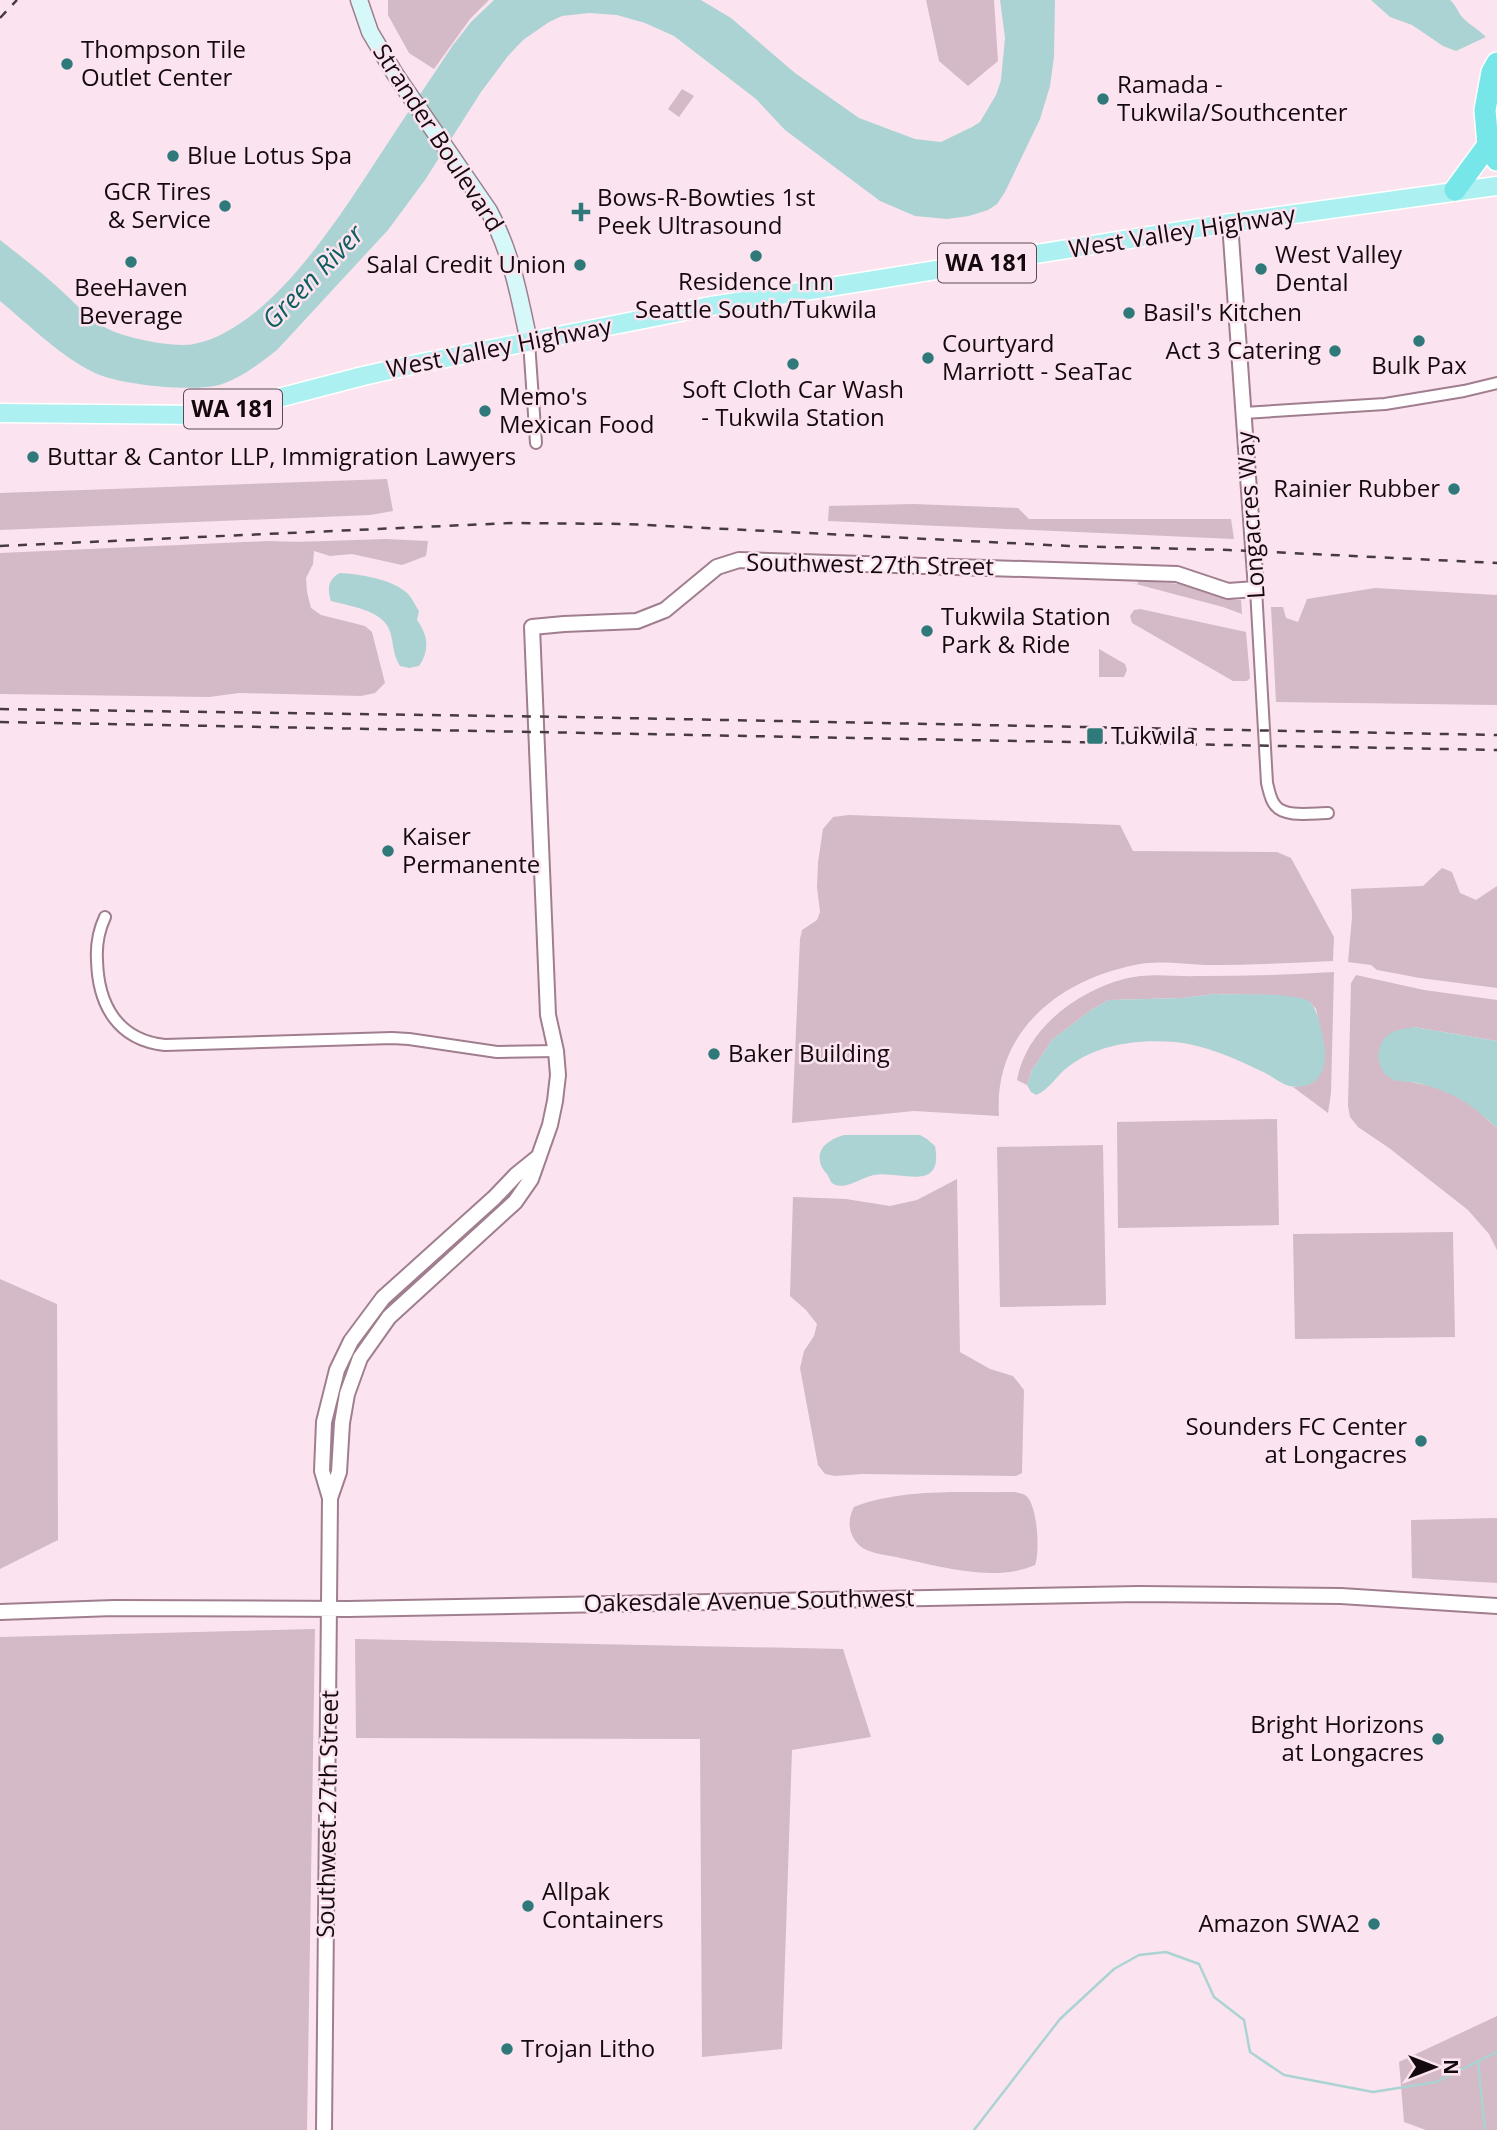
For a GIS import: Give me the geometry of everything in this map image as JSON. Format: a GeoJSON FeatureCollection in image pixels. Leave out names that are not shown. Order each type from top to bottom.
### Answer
{"type":"FeatureCollection","features":[{"type":"Feature","properties":{"kind":"highway"},"geometry":{"type":"LineString","coordinates":[[1455,190],[1492,153],[1485,110],[1486,95],[1497,63]]}},
{"type":"Feature","properties":{"kind":"main road","name":"Strander Boulevard"},"geometry":{"type":"LineString","coordinates":[[359,0],[370,32],[395,75],[489,211],[505,242],[529,342]]}},
{"type":"Feature","properties":{"kind":"main road","name":"West Valley Highway"},"geometry":{"type":"LineString","coordinates":[[0,413],[201,415],[244,407],[363,376],[705,307],[1230,223],[1497,186]]}},
{"type":"Feature","properties":{"kind":"street","name":"Longacres Way"},"geometry":{"type":"LineString","coordinates":[[1230,223],[1267,783],[1275,806],[1285,812],[1328,813]]}},
{"type":"Feature","properties":{"kind":"street","name":"Strander Boulevard"},"geometry":{"type":"LineString","coordinates":[[529,342],[536,443]]}},
{"type":"Feature","properties":{"kind":"street"},"geometry":{"type":"LineString","coordinates":[[1244,413],[1385,404],[1497,383]]}},
{"type":"Feature","properties":{"kind":"street","name":"Southwest 27th Street"},"geometry":{"type":"LineString","coordinates":[[324,2130],[330,1498],[322,1471],[324,1422],[337,1370],[351,1341],[383,1298],[537,1158],[550,1125],[558,1075],[548,1015],[532,627],[637,621],[665,610],[717,567],[739,560],[1177,575],[1228,591],[1256,589]]}},
{"type":"Feature","properties":{"kind":"street"},"geometry":{"type":"LineString","coordinates":[[105,917],[96,941],[97,974],[102,998],[109,1013],[121,1027],[151,1043],[165,1045],[392,1038],[497,1052],[556,1051]]}},
{"type":"Feature","properties":{"kind":"street","name":"Oakesdale Avenue Southwest"},"geometry":{"type":"LineString","coordinates":[[0,1612],[114,1608],[330,1609],[1139,1594],[1341,1596],[1497,1606]]}},
{"type":"Feature","properties":{"kind":"shaded area"},"geometry":{"type":"Polygon","coordinates":[[[388,0],[489,0],[470,19],[434,69],[409,53],[388,15],[388,0]]]}},
{"type":"Feature","properties":{"kind":"shaded area"},"geometry":{"type":"Polygon","coordinates":[[[926,0],[994,0],[998,61],[968,86],[939,61],[926,0]]]}},
{"type":"Feature","properties":{"kind":"shaded area"},"geometry":{"type":"Polygon","coordinates":[[[682,89],[694,96],[679,117],[668,109],[682,89]]]}},
{"type":"Feature","properties":{"kind":"shaded area"},"geometry":{"type":"Polygon","coordinates":[[[387,479],[393,511],[370,515],[0,530],[0,493],[387,479]]]}},
{"type":"Feature","properties":{"kind":"shaded area"},"geometry":{"type":"Polygon","coordinates":[[[914,504],[1018,508],[1029,519],[1231,519],[1234,539],[828,521],[829,506],[914,504]]]}},
{"type":"Feature","properties":{"kind":"shaded area"},"geometry":{"type":"Polygon","coordinates":[[[269,541],[428,541],[426,556],[402,565],[352,554],[330,556],[314,551],[313,564],[306,578],[311,608],[321,615],[365,626],[372,632],[385,683],[375,693],[361,696],[239,693],[209,697],[0,694],[0,553],[269,541]]]}},
{"type":"Feature","properties":{"kind":"shaded area"},"geometry":{"type":"Polygon","coordinates":[[[1137,580],[1191,585],[1241,600],[1242,614],[1132,583],[1138,584],[1137,580]]]}},
{"type":"Feature","properties":{"kind":"shaded area"},"geometry":{"type":"Polygon","coordinates":[[[1375,588],[1497,595],[1497,705],[1276,702],[1271,607],[1283,607],[1286,618],[1298,622],[1307,599],[1375,588]]]}},
{"type":"Feature","properties":{"kind":"shaded area"},"geometry":{"type":"Polygon","coordinates":[[[1140,609],[1246,632],[1250,678],[1247,681],[1233,681],[1132,623],[1130,616],[1134,610],[1140,609]]]}},
{"type":"Feature","properties":{"kind":"shaded area"},"geometry":{"type":"Polygon","coordinates":[[[1099,649],[1125,664],[1127,670],[1124,677],[1099,677],[1099,649]]]}},
{"type":"Feature","properties":{"kind":"shaded area"},"geometry":{"type":"Polygon","coordinates":[[[849,815],[1120,825],[1133,851],[1277,852],[1291,858],[1334,937],[1333,961],[1221,965],[1152,963],[1107,972],[1057,997],[1036,1015],[1019,1035],[1007,1059],[1000,1086],[999,1116],[914,1111],[792,1123],[800,939],[802,930],[817,920],[820,912],[817,887],[823,829],[833,817],[849,815]]]}},
{"type":"Feature","properties":{"kind":"shaded area"},"geometry":{"type":"Polygon","coordinates":[[[1442,868],[1452,872],[1460,893],[1476,900],[1497,886],[1497,988],[1420,978],[1348,962],[1352,917],[1351,889],[1423,886],[1442,868]]]}},
{"type":"Feature","properties":{"kind":"shaded area"},"geometry":{"type":"Polygon","coordinates":[[[1334,972],[1331,1093],[1328,1113],[1293,1087],[1310,1084],[1324,1047],[1316,1009],[1310,1002],[1297,998],[1270,995],[1215,994],[1182,998],[1109,1000],[1053,1039],[1032,1070],[1027,1085],[1017,1080],[1022,1062],[1042,1029],[1071,1003],[1106,985],[1143,976],[1250,976],[1334,972]]]}},
{"type":"Feature","properties":{"kind":"shaded area"},"geometry":{"type":"Polygon","coordinates":[[[1356,975],[1424,990],[1497,1000],[1497,1041],[1414,1027],[1394,1080],[1422,1084],[1452,1093],[1468,1102],[1497,1128],[1497,1250],[1489,1234],[1468,1210],[1358,1127],[1350,1117],[1351,983],[1356,975]]]}},
{"type":"Feature","properties":{"kind":"shaded area"},"geometry":{"type":"Polygon","coordinates":[[[1277,1119],[1279,1225],[1118,1228],[1117,1122],[1277,1119]]]}},
{"type":"Feature","properties":{"kind":"shaded area"},"geometry":{"type":"Polygon","coordinates":[[[1103,1145],[1106,1305],[1000,1307],[997,1147],[1103,1145]]]}},
{"type":"Feature","properties":{"kind":"shaded area"},"geometry":{"type":"Polygon","coordinates":[[[957,1179],[960,1352],[990,1369],[1013,1376],[1024,1390],[1022,1473],[1016,1476],[825,1474],[818,1465],[800,1368],[804,1351],[814,1336],[817,1324],[790,1296],[793,1197],[846,1199],[890,1206],[917,1200],[957,1179]]]}},
{"type":"Feature","properties":{"kind":"shaded area"},"geometry":{"type":"Polygon","coordinates":[[[1453,1232],[1455,1337],[1295,1339],[1293,1234],[1453,1232]]]}},
{"type":"Feature","properties":{"kind":"shaded area"},"geometry":{"type":"Polygon","coordinates":[[[0,1279],[57,1304],[58,1540],[0,1569],[0,1279]]]}},
{"type":"Feature","properties":{"kind":"shaded area"},"geometry":{"type":"Polygon","coordinates":[[[1014,1492],[1025,1495],[1029,1500],[1037,1528],[1035,1565],[1019,1570],[1002,1573],[966,1571],[877,1553],[860,1546],[851,1532],[850,1517],[854,1507],[873,1501],[912,1494],[1014,1492]]]}},
{"type":"Feature","properties":{"kind":"shaded area"},"geometry":{"type":"Polygon","coordinates":[[[1497,1518],[1497,1583],[1412,1578],[1411,1520],[1497,1518]]]}},
{"type":"Feature","properties":{"kind":"shaded area"},"geometry":{"type":"Polygon","coordinates":[[[315,1629],[307,2130],[0,2130],[0,1637],[315,1629]]]}},
{"type":"Feature","properties":{"kind":"shaded area"},"geometry":{"type":"Polygon","coordinates":[[[355,1639],[843,1649],[871,1737],[792,1750],[782,2049],[702,2057],[700,1739],[356,1738],[355,1639]]]}},
{"type":"Feature","properties":{"kind":"shaded area"},"geometry":{"type":"Polygon","coordinates":[[[1497,2016],[1497,2130],[1426,2130],[1404,2122],[1399,2062],[1497,2016]]]}},
{"type":"Feature","properties":{"kind":"water","name":"Green River"},"geometry":{"type":"Polygon","coordinates":[[[494,0],[701,0],[731,18],[795,73],[859,118],[915,139],[941,142],[980,122],[996,95],[1001,80],[1005,38],[1000,0],[1055,0],[1054,57],[1050,86],[1040,119],[1005,192],[997,204],[988,210],[947,219],[915,216],[880,201],[785,130],[756,99],[674,36],[645,23],[617,15],[589,13],[562,16],[523,40],[508,56],[388,230],[277,350],[237,378],[210,387],[177,388],[107,377],[70,358],[0,301],[0,240],[50,280],[89,317],[114,332],[149,341],[185,345],[222,334],[250,317],[276,294],[324,238],[453,45],[471,22],[494,0]]]}},
{"type":"Feature","properties":{"kind":"water"},"geometry":{"type":"Polygon","coordinates":[[[1371,0],[1450,0],[1463,18],[1486,37],[1456,51],[1443,46],[1412,25],[1390,17],[1371,0]]]}},
{"type":"Feature","properties":{"kind":"water"},"geometry":{"type":"Polygon","coordinates":[[[340,573],[384,581],[400,587],[408,594],[419,611],[417,620],[426,643],[425,654],[419,666],[400,666],[389,629],[379,617],[331,601],[330,585],[333,578],[340,573]]]}},
{"type":"Feature","properties":{"kind":"water"},"geometry":{"type":"Polygon","coordinates":[[[1215,994],[1279,995],[1310,1002],[1318,1018],[1325,1052],[1324,1066],[1318,1078],[1305,1086],[1289,1086],[1241,1061],[1208,1049],[1175,1042],[1147,1041],[1105,1048],[1079,1059],[1036,1095],[1027,1085],[1032,1070],[1053,1039],[1109,1000],[1182,998],[1215,994]]]}},
{"type":"Feature","properties":{"kind":"water"},"geometry":{"type":"Polygon","coordinates":[[[1414,1027],[1497,1041],[1497,1128],[1471,1106],[1454,1096],[1422,1084],[1393,1080],[1385,1074],[1378,1057],[1384,1039],[1393,1032],[1414,1027]]]}},
{"type":"Feature","properties":{"kind":"water"},"geometry":{"type":"Polygon","coordinates":[[[844,1135],[920,1135],[935,1146],[936,1161],[933,1170],[917,1177],[874,1175],[847,1185],[837,1185],[831,1182],[822,1167],[820,1154],[825,1145],[844,1135]]]}},
{"type":"Feature","properties":{"kind":"waterway"},"geometry":{"type":"LineString","coordinates":[[974,2130],[1060,2019],[1114,1969],[1139,1955],[1166,1952],[1199,1964],[1214,1997],[1244,2020],[1250,2052],[1284,2075],[1373,2092],[1436,2082],[1497,2052]]}},
{"type":"Feature","properties":{"kind":"waterway"},"geometry":{"type":"LineString","coordinates":[[1478,2061],[1485,2130]]}},
{"type":"Feature","properties":{"kind":"railway"},"geometry":{"type":"LineString","coordinates":[[0,18],[17,0]]}},
{"type":"Feature","properties":{"kind":"railway"},"geometry":{"type":"LineString","coordinates":[[0,546],[512,523],[626,524],[1069,546],[1229,550],[1497,563]]}},
{"type":"Feature","properties":{"kind":"railway"},"geometry":{"type":"LineString","coordinates":[[0,709],[1497,735]]}},
{"type":"Feature","properties":{"kind":"railway"},"geometry":{"type":"LineString","coordinates":[[0,722],[1497,750]]}},
{"type":"Feature","properties":{"kind":"place","name":"Thompson Tile Outlet Center"},"geometry":{"type":"Point","coordinates":[67,64]}},
{"type":"Feature","properties":{"kind":"place","name":"Ramada - Tukwila/Southcenter"},"geometry":{"type":"Point","coordinates":[1103,99]}},
{"type":"Feature","properties":{"kind":"place","name":"Blue Lotus Spa"},"geometry":{"type":"Point","coordinates":[173,156]}},
{"type":"Feature","properties":{"kind":"place","name":"GCR Tires & Service"},"geometry":{"type":"Point","coordinates":[225,206]}},
{"type":"Feature","properties":{"kind":"place","name":"Bows-R-Bowties 1st Peek Ultrasound"},"geometry":{"type":"Point","coordinates":[581,212]}},
{"type":"Feature","properties":{"kind":"place","name":"Residence Inn Seattle South/Tukwila"},"geometry":{"type":"Point","coordinates":[756,256]}},
{"type":"Feature","properties":{"kind":"place","name":"BeeHaven Beverage"},"geometry":{"type":"Point","coordinates":[131,262]}},
{"type":"Feature","properties":{"kind":"place","name":"Salal Credit Union"},"geometry":{"type":"Point","coordinates":[580,265]}},
{"type":"Feature","properties":{"kind":"place","name":"West Valley Dental"},"geometry":{"type":"Point","coordinates":[1261,269]}},
{"type":"Feature","properties":{"kind":"place","name":"Basil's Kitchen"},"geometry":{"type":"Point","coordinates":[1129,313]}},
{"type":"Feature","properties":{"kind":"place","name":"Bulk Pax"},"geometry":{"type":"Point","coordinates":[1419,341]}},
{"type":"Feature","properties":{"kind":"place","name":"Act 3 Catering"},"geometry":{"type":"Point","coordinates":[1335,351]}},
{"type":"Feature","properties":{"kind":"place","name":"Courtyard Marriott - SeaTac"},"geometry":{"type":"Point","coordinates":[928,358]}},
{"type":"Feature","properties":{"kind":"place","name":"Soft Cloth Car Wash - Tukwila Station"},"geometry":{"type":"Point","coordinates":[793,364]}},
{"type":"Feature","properties":{"kind":"place","name":"Memo's Mexican Food"},"geometry":{"type":"Point","coordinates":[485,411]}},
{"type":"Feature","properties":{"kind":"place","name":"Buttar & Cantor LLP, Immigration Lawyers"},"geometry":{"type":"Point","coordinates":[33,457]}},
{"type":"Feature","properties":{"kind":"place","name":"Rainier Rubber"},"geometry":{"type":"Point","coordinates":[1454,489]}},
{"type":"Feature","properties":{"kind":"place","name":"Tukwila Station Park & Ride"},"geometry":{"type":"Point","coordinates":[927,631]}},
{"type":"Feature","properties":{"kind":"place","name":"Tukwila"},"geometry":{"type":"Point","coordinates":[1095,736]}},
{"type":"Feature","properties":{"kind":"place","name":"Kaiser Permanente"},"geometry":{"type":"Point","coordinates":[388,851]}},
{"type":"Feature","properties":{"kind":"place","name":"Baker Building"},"geometry":{"type":"Point","coordinates":[714,1054]}},
{"type":"Feature","properties":{"kind":"place","name":"Sounders FC Center at Longacres"},"geometry":{"type":"Point","coordinates":[1421,1441]}},
{"type":"Feature","properties":{"kind":"place","name":"Bright Horizons at Longacres"},"geometry":{"type":"Point","coordinates":[1438,1739]}},
{"type":"Feature","properties":{"kind":"place","name":"Allpak Containers"},"geometry":{"type":"Point","coordinates":[528,1906]}},
{"type":"Feature","properties":{"kind":"place","name":"Amazon SWA2"},"geometry":{"type":"Point","coordinates":[1374,1924]}},
{"type":"Feature","properties":{"kind":"place","name":"Trojan Litho"},"geometry":{"type":"Point","coordinates":[507,2049]}}]}
